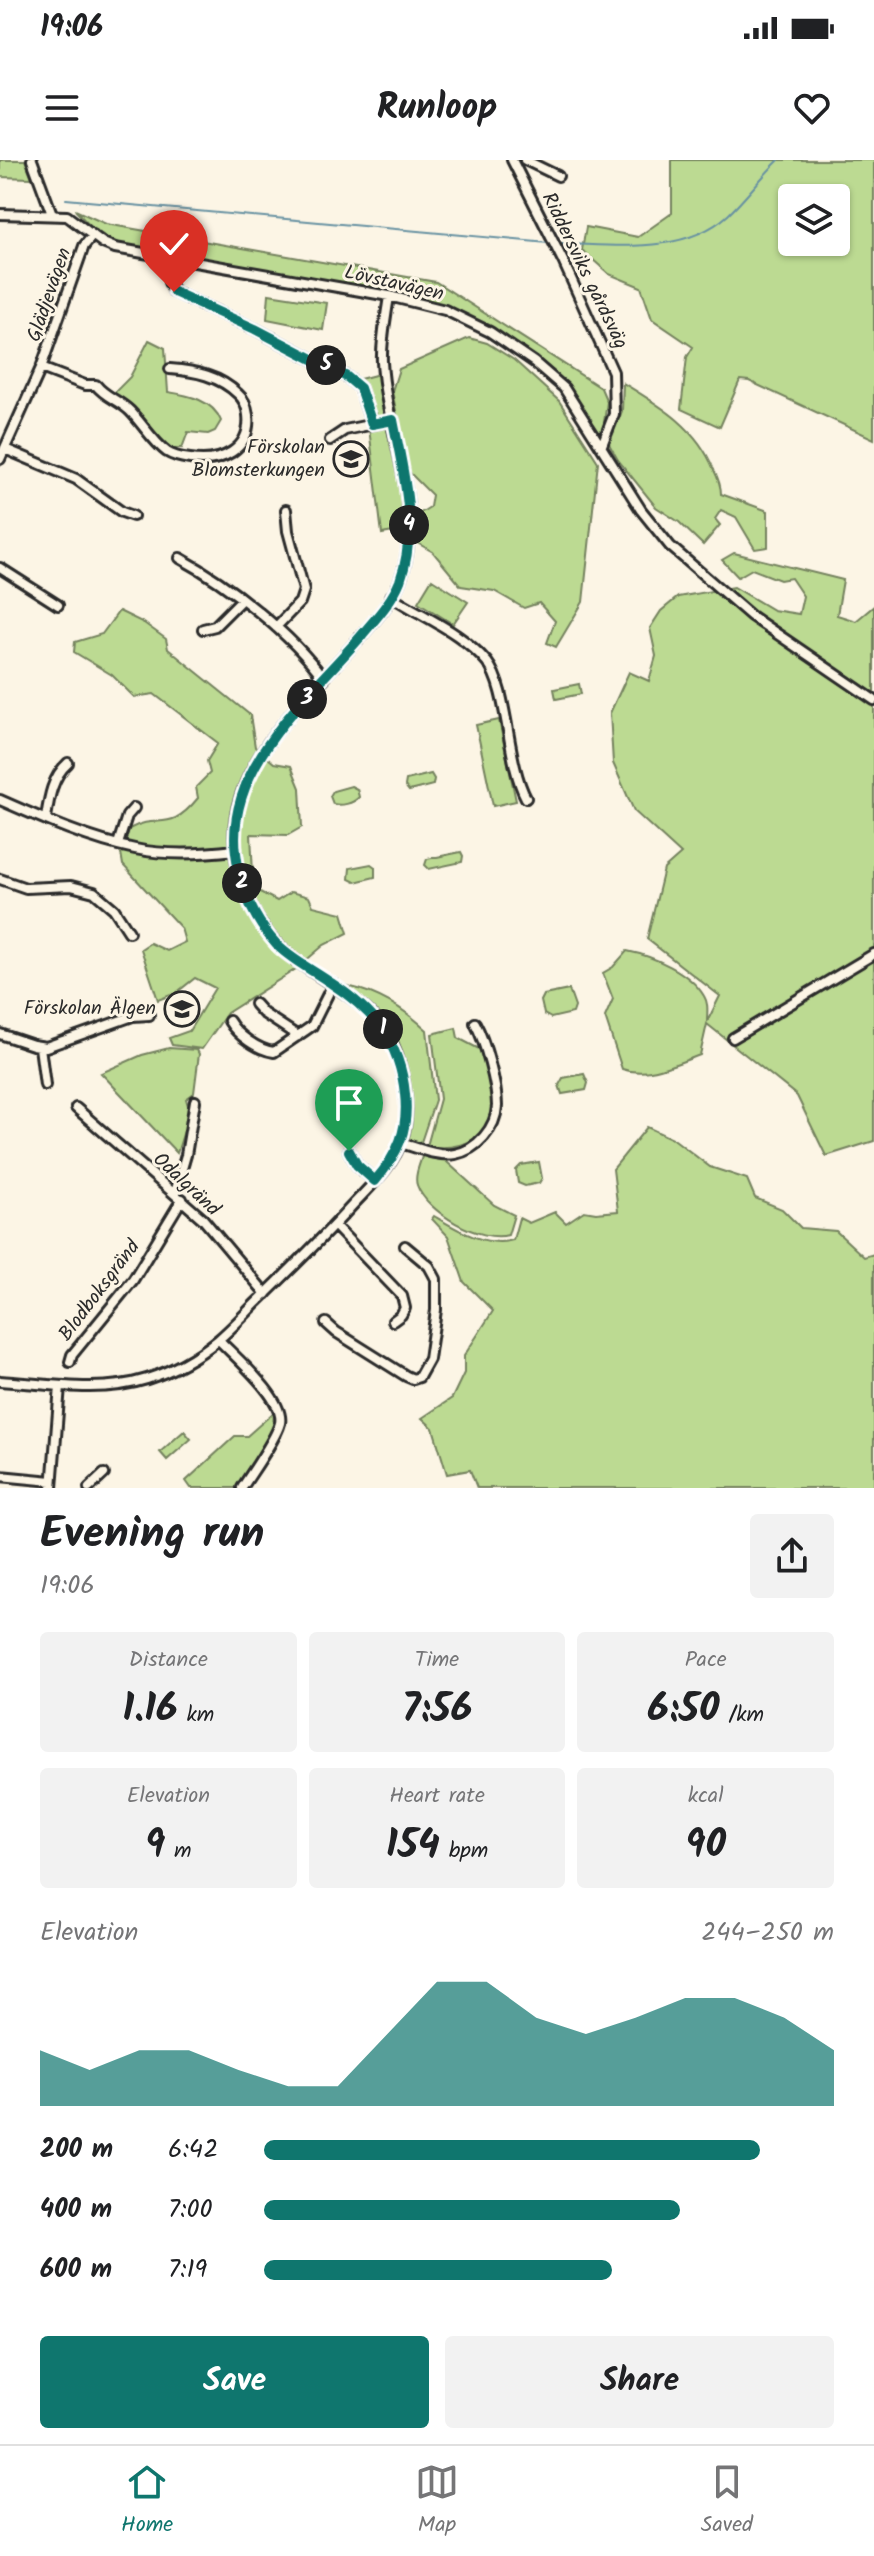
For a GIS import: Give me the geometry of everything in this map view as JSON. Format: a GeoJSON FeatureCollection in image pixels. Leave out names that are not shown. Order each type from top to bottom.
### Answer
{"type":"FeatureCollection","features":[{"type":"Feature","properties":{"kind":"street"},"geometry":{"type":"LineString","coordinates":[[32,160],[52,214]]}},
{"type":"Feature","properties":{"kind":"street","name":"Riddersviks gårdsväg"},"geometry":{"type":"LineString","coordinates":[[512,160],[563,261],[613,372],[614,414],[602,445]]}},
{"type":"Feature","properties":{"kind":"street","name":"Riddersviks gårdsväg"},"geometry":{"type":"LineString","coordinates":[[525,160],[558,176]]}},
{"type":"Feature","properties":{"kind":"street","name":"Lövstavägen"},"geometry":{"type":"LineString","coordinates":[[0,214],[67,216],[115,248],[389,296],[445,310],[490,332],[534,362],[564,388],[641,510],[670,546],[703,578],[751,616],[874,700]]}},
{"type":"Feature","properties":{"kind":"street","name":"Glädjevägen"},"geometry":{"type":"LineString","coordinates":[[0,459],[41,368],[84,246],[93,235]]}},
{"type":"Feature","properties":{"kind":"street"},"geometry":{"type":"LineString","coordinates":[[177,259],[169,282],[174,292],[255,329],[354,381],[362,391],[372,424]]}},
{"type":"Feature","properties":{"kind":"street"},"geometry":{"type":"LineString","coordinates":[[0,1381],[108,1387],[148,1379],[190,1360],[219,1340],[334,1225],[391,1163],[401,1143],[406,1127],[404,1075],[394,1046],[367,1011],[295,960],[268,934],[249,903],[235,850],[235,820],[239,805],[263,750],[384,609],[400,581],[409,520],[405,481],[382,358],[389,296]]}},
{"type":"Feature","properties":{"kind":"street","name":"Glädjevägen"},"geometry":{"type":"LineString","coordinates":[[41,368],[85,385],[96,385],[101,393],[127,407],[167,452],[180,457],[216,460],[242,445],[249,421],[244,400],[227,385],[207,375],[170,369]]}},
{"type":"Feature","properties":{"kind":"street"},"geometry":{"type":"LineString","coordinates":[[330,440],[345,430],[393,420]]}},
{"type":"Feature","properties":{"kind":"street"},"geometry":{"type":"LineString","coordinates":[[5,449],[76,479],[113,506],[133,516]]}},
{"type":"Feature","properties":{"kind":"street"},"geometry":{"type":"LineString","coordinates":[[276,627],[300,602],[304,590],[288,531],[286,510]]}},
{"type":"Feature","properties":{"kind":"street"},"geometry":{"type":"LineString","coordinates":[[180,558],[276,627],[324,679]]}},
{"type":"Feature","properties":{"kind":"street"},"geometry":{"type":"LineString","coordinates":[[0,568],[58,605]]}},
{"type":"Feature","properties":{"kind":"street"},"geometry":{"type":"LineString","coordinates":[[391,596],[456,635],[488,663],[497,683],[517,782],[526,798]]}},
{"type":"Feature","properties":{"kind":"street"},"geometry":{"type":"LineString","coordinates":[[203,629],[215,626],[241,600]]}},
{"type":"Feature","properties":{"kind":"street"},"geometry":{"type":"LineString","coordinates":[[46,818],[55,780],[68,763]]}},
{"type":"Feature","properties":{"kind":"street"},"geometry":{"type":"LineString","coordinates":[[0,800],[118,844],[164,853],[235,850]]}},
{"type":"Feature","properties":{"kind":"street"},"geometry":{"type":"LineString","coordinates":[[118,844],[127,816],[134,808]]}},
{"type":"Feature","properties":{"kind":"street"},"geometry":{"type":"LineString","coordinates":[[0,879],[26,888],[71,886],[94,892],[114,909],[129,932]]}},
{"type":"Feature","properties":{"kind":"street"},"geometry":{"type":"LineString","coordinates":[[733,1038],[874,954]]}},
{"type":"Feature","properties":{"kind":"street"},"geometry":{"type":"LineString","coordinates":[[229,1021],[236,1032],[271,1053],[283,1049],[312,1026],[333,984]]}},
{"type":"Feature","properties":{"kind":"street"},"geometry":{"type":"LineString","coordinates":[[255,1004],[263,1013],[298,1036]]}},
{"type":"Feature","properties":{"kind":"street"},"geometry":{"type":"LineString","coordinates":[[0,1034],[40,1047],[72,1039],[133,1016],[149,1015]]}},
{"type":"Feature","properties":{"kind":"street"},"geometry":{"type":"LineString","coordinates":[[401,1143],[453,1155],[478,1143],[487,1133],[497,1107],[484,1038],[475,1023]]}},
{"type":"Feature","properties":{"kind":"street"},"geometry":{"type":"LineString","coordinates":[[40,1047],[45,1085]]}},
{"type":"Feature","properties":{"kind":"street","name":"Blodboksgränd"},"geometry":{"type":"LineString","coordinates":[[70,1362],[72,1355],[133,1280],[178,1196],[195,1101]]}},
{"type":"Feature","properties":{"kind":"street","name":"Odalgränd"},"geometry":{"type":"LineString","coordinates":[[76,1108],[203,1219],[266,1294]]}},
{"type":"Feature","properties":{"kind":"street"},"geometry":{"type":"LineString","coordinates":[[349,1151],[357,1165],[375,1181]]}},
{"type":"Feature","properties":{"kind":"street"},"geometry":{"type":"LineString","coordinates":[[334,1225],[402,1296],[405,1308],[393,1321]]}},
{"type":"Feature","properties":{"kind":"street"},"geometry":{"type":"LineString","coordinates":[[326,1323],[406,1376],[413,1379],[419,1377],[429,1359],[437,1298],[436,1279],[431,1268],[405,1246]]}},
{"type":"Feature","properties":{"kind":"street"},"geometry":{"type":"LineString","coordinates":[[219,1340],[272,1396],[280,1413],[279,1427],[242,1488]]}},
{"type":"Feature","properties":{"kind":"street"},"geometry":{"type":"LineString","coordinates":[[0,1476],[52,1484],[60,1386]]}},
{"type":"Feature","properties":{"kind":"street"},"geometry":{"type":"LineString","coordinates":[[89,1488],[104,1474]]}},
{"type":"Feature","properties":{"kind":"green space"},"geometry":{"type":"Polygon","coordinates":[[[0,160],[25,160],[32,178],[0,177],[0,160]]]}},
{"type":"Feature","properties":{"kind":"green space"},"geometry":{"type":"Polygon","coordinates":[[[672,160],[874,160],[874,439],[749,381],[740,380],[720,427],[681,409],[687,357],[693,347],[652,319],[641,287],[609,274],[582,250],[586,227],[638,237],[672,213],[672,160]]]}},
{"type":"Feature","properties":{"kind":"green space"},"geometry":{"type":"Polygon","coordinates":[[[75,210],[106,224],[436,282],[601,388],[607,402],[602,436],[565,388],[523,350],[475,320],[448,308],[419,296],[118,244],[93,229],[75,210]]]}},
{"type":"Feature","properties":{"kind":"green space"},"geometry":{"type":"Polygon","coordinates":[[[269,294],[327,303],[323,330],[267,319],[269,294]]]}},
{"type":"Feature","properties":{"kind":"green space"},"geometry":{"type":"Polygon","coordinates":[[[469,338],[487,343],[514,360],[559,401],[598,462],[583,602],[556,647],[547,643],[555,621],[539,603],[524,608],[494,591],[461,586],[433,552],[412,540],[414,517],[430,507],[432,495],[408,471],[392,391],[399,369],[469,338]]]}},
{"type":"Feature","properties":{"kind":"green space"},"geometry":{"type":"Polygon","coordinates":[[[149,340],[165,348],[168,392],[206,403],[221,421],[215,431],[208,434],[188,432],[182,448],[170,448],[128,405],[112,395],[130,377],[149,340]]]}},
{"type":"Feature","properties":{"kind":"green space"},"geometry":{"type":"Polygon","coordinates":[[[379,374],[387,414],[384,418],[373,419],[356,380],[379,374]]]}},
{"type":"Feature","properties":{"kind":"green space"},"geometry":{"type":"Polygon","coordinates":[[[623,383],[664,409],[688,430],[707,455],[721,494],[768,511],[768,547],[755,549],[736,517],[721,510],[715,519],[720,525],[703,545],[679,522],[656,507],[609,444],[622,411],[623,383]]]}},
{"type":"Feature","properties":{"kind":"green space"},"geometry":{"type":"Polygon","coordinates":[[[384,425],[390,431],[401,512],[393,532],[382,534],[369,428],[384,425]]]}},
{"type":"Feature","properties":{"kind":"green space"},"geometry":{"type":"Polygon","coordinates":[[[734,553],[843,580],[837,615],[856,621],[874,606],[874,1141],[826,1156],[797,1096],[707,1024],[700,1055],[661,1069],[641,1072],[622,1069],[605,1017],[613,999],[603,973],[627,951],[659,961],[698,987],[706,999],[707,1022],[720,996],[647,939],[664,869],[681,854],[634,811],[613,763],[610,713],[629,672],[649,681],[656,656],[650,628],[661,611],[678,597],[734,587],[773,610],[799,614],[803,596],[791,578],[780,580],[752,569],[738,577],[722,560],[734,553]]]}},
{"type":"Feature","properties":{"kind":"green space"},"geometry":{"type":"Polygon","coordinates":[[[432,579],[468,602],[453,624],[418,602],[432,579]]]}},
{"type":"Feature","properties":{"kind":"green space"},"geometry":{"type":"Polygon","coordinates":[[[119,611],[144,623],[166,639],[168,649],[250,715],[255,747],[274,763],[291,766],[300,788],[302,827],[288,835],[251,834],[253,874],[258,891],[277,901],[291,892],[309,897],[313,906],[342,913],[348,933],[324,945],[296,969],[227,1013],[202,1049],[172,1045],[169,1038],[189,1031],[215,988],[195,978],[176,993],[158,1000],[141,949],[150,943],[167,951],[185,942],[181,928],[123,865],[121,853],[129,829],[149,822],[171,820],[198,798],[196,787],[210,773],[207,761],[218,743],[154,694],[134,697],[112,675],[74,652],[75,642],[102,634],[119,611]]]}},
{"type":"Feature","properties":{"kind":"green space"},"geometry":{"type":"Polygon","coordinates":[[[579,684],[581,694],[556,699],[554,689],[579,684]]]}},
{"type":"Feature","properties":{"kind":"green space"},"geometry":{"type":"Polygon","coordinates":[[[499,720],[516,801],[493,806],[476,725],[499,720]]]}},
{"type":"Feature","properties":{"kind":"green space"},"geometry":{"type":"Polygon","coordinates":[[[431,774],[433,785],[409,791],[405,786],[406,780],[431,774]]]}},
{"type":"Feature","properties":{"kind":"green space"},"geometry":{"type":"Polygon","coordinates":[[[351,786],[357,789],[359,797],[347,804],[333,804],[330,796],[333,791],[351,786]]]}},
{"type":"Feature","properties":{"kind":"green space"},"geometry":{"type":"Polygon","coordinates":[[[461,852],[462,862],[429,869],[425,865],[427,859],[461,852]]]}},
{"type":"Feature","properties":{"kind":"green space"},"geometry":{"type":"Polygon","coordinates":[[[371,864],[375,867],[375,877],[355,882],[349,879],[350,868],[371,864]]]}},
{"type":"Feature","properties":{"kind":"green space"},"geometry":{"type":"Polygon","coordinates":[[[347,986],[390,1002],[427,1030],[435,1100],[420,1145],[406,1137],[409,1089],[400,1052],[380,1020],[347,986]]]}},
{"type":"Feature","properties":{"kind":"green space"},"geometry":{"type":"Polygon","coordinates":[[[569,990],[575,1007],[573,1013],[551,1018],[544,1014],[541,1001],[544,995],[569,990]]]}},
{"type":"Feature","properties":{"kind":"green space"},"geometry":{"type":"Polygon","coordinates":[[[456,1028],[458,1038],[483,1051],[493,1101],[492,1114],[482,1134],[473,1140],[451,1147],[427,1146],[440,1099],[432,1034],[456,1028]]]}},
{"type":"Feature","properties":{"kind":"green space"},"geometry":{"type":"Polygon","coordinates":[[[169,1048],[197,1050],[199,1054],[194,1093],[186,1099],[190,1112],[177,1153],[101,1073],[142,1055],[169,1048]]]}},
{"type":"Feature","properties":{"kind":"green space"},"geometry":{"type":"Polygon","coordinates":[[[584,1074],[588,1083],[586,1090],[562,1094],[559,1085],[563,1078],[584,1074]]]}},
{"type":"Feature","properties":{"kind":"green space"},"geometry":{"type":"Polygon","coordinates":[[[647,1127],[675,1140],[710,1167],[747,1179],[755,1198],[782,1209],[801,1228],[836,1231],[864,1257],[874,1254],[874,1488],[477,1488],[470,1470],[447,1474],[433,1428],[422,1418],[452,1398],[464,1373],[464,1356],[493,1311],[464,1282],[448,1236],[432,1219],[434,1216],[482,1239],[503,1242],[513,1240],[519,1218],[529,1223],[555,1212],[566,1223],[584,1211],[618,1211],[613,1169],[647,1127]]]}},
{"type":"Feature","properties":{"kind":"green space"},"geometry":{"type":"Polygon","coordinates":[[[423,1154],[449,1158],[447,1162],[494,1205],[514,1215],[508,1235],[497,1236],[470,1230],[431,1205],[416,1181],[423,1154]]]}},
{"type":"Feature","properties":{"kind":"green space"},"geometry":{"type":"Polygon","coordinates":[[[539,1162],[542,1178],[539,1183],[525,1186],[518,1183],[516,1170],[521,1165],[539,1162]]]}},
{"type":"Feature","properties":{"kind":"green space"},"geometry":{"type":"Polygon","coordinates":[[[274,1412],[273,1428],[237,1488],[191,1488],[186,1481],[235,1436],[247,1436],[274,1412]]]}},
{"type":"Feature","properties":{"kind":"green space"},"geometry":{"type":"Polygon","coordinates":[[[184,1431],[191,1439],[167,1460],[160,1452],[184,1431]]]}},
{"type":"Feature","properties":{"kind":"waterway"},"geometry":{"type":"LineString","coordinates":[[561,244],[649,245],[691,237],[728,215],[779,160]]}},
{"type":"Feature","properties":{"kind":"waterway"},"geometry":{"type":"LineString","coordinates":[[66,199],[548,243]]}},
{"type":"Feature","properties":{"kind":"place","name":"Förskolan Blomsterkungen"},"geometry":{"type":"Point","coordinates":[351,459]}},
{"type":"Feature","properties":{"kind":"place","name":"Förskolan Älgen"},"geometry":{"type":"Point","coordinates":[182,1009]}},
{"type":"Feature","properties":{"kind":"route"},"geometry":{"type":"LineString","coordinates":[[174,292],[334,369],[360,388],[372,424],[393,420],[409,520],[400,581],[384,609],[263,750],[245,787],[235,820],[235,850],[242,885],[259,921],[295,960],[367,1011],[394,1046],[404,1075],[406,1127],[391,1163],[375,1181],[357,1165],[349,1151]]}}]}
